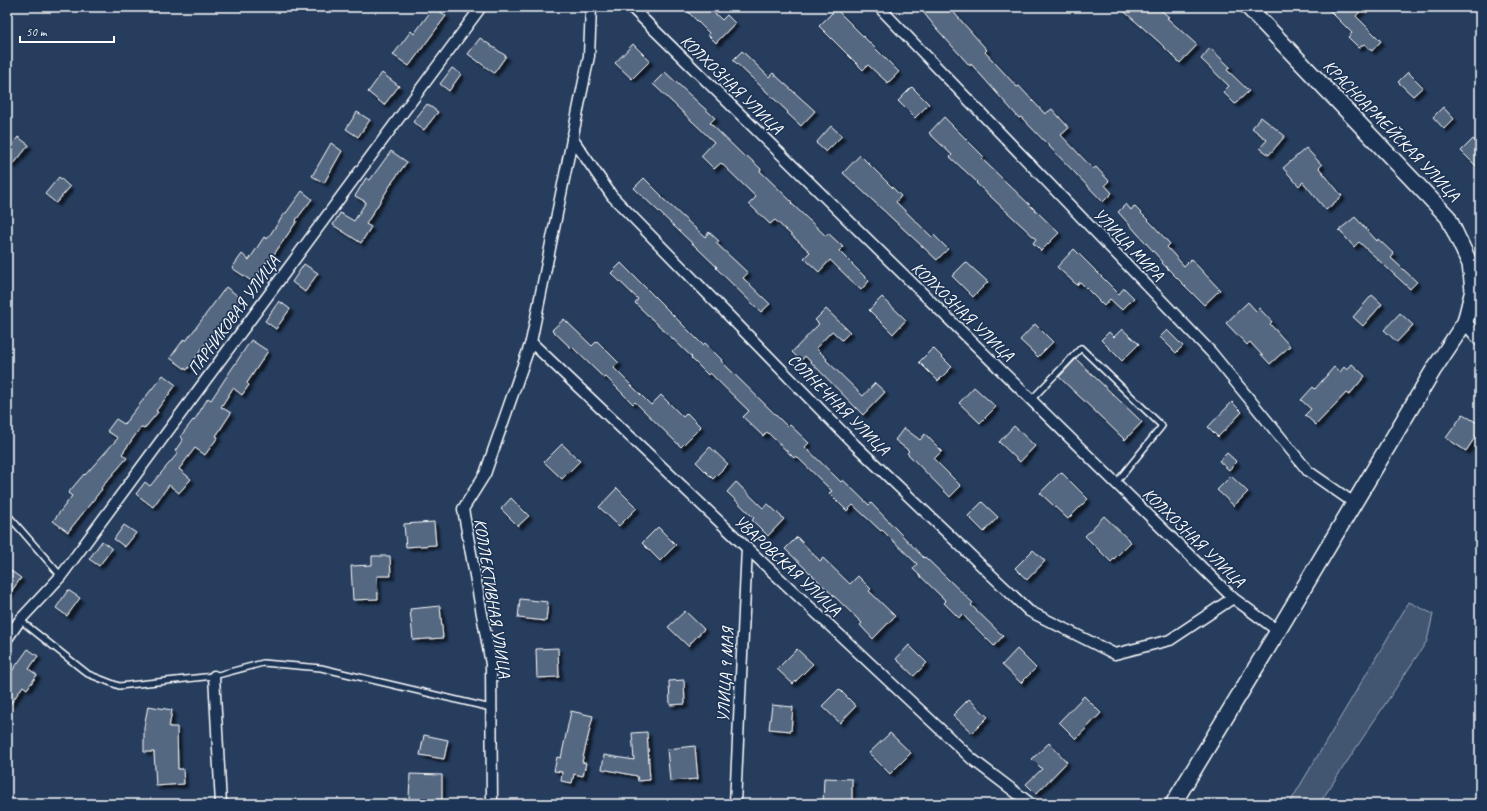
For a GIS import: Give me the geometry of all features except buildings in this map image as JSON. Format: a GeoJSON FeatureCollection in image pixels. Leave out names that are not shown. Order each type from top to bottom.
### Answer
{"type":"FeatureCollection","features":[{"type":"Feature","properties":{"kind":"main road","name":"КРАСНОАРМЕЙСКАЯ УЛИЦА"},"geometry":{"type":"LineString","coordinates":[[1173,804],[1434,369],[1465,322],[1477,290],[1470,264],[1448,217],[1248,7]]}},
{"type":"Feature","properties":{"kind":"street","name":"ПАРНИКОВАЯ УЛИЦА"},"geometry":{"type":"LineString","coordinates":[[7,639],[20,620],[61,576],[481,7]]}},
{"type":"Feature","properties":{"kind":"street","name":"КОЛЛЕКТИВНАЯ УЛИЦА"},"geometry":{"type":"LineString","coordinates":[[492,804],[491,664],[463,510],[484,474],[531,342],[589,56],[591,7]]}},
{"type":"Feature","properties":{"kind":"street","name":"КОЛХОЗНАЯ УЛИЦА"},"geometry":{"type":"LineString","coordinates":[[631,7],[1233,598],[1278,631]]}},
{"type":"Feature","properties":{"kind":"street","name":"УЛИЦА МИРА"},"geometry":{"type":"LineString","coordinates":[[879,7],[1211,352],[1308,471],[1354,503]]}},
{"type":"Feature","properties":{"kind":"street","name":"СОЛНЕЧНАЯ УЛИЦА"},"geometry":{"type":"LineString","coordinates":[[572,138],[612,196],[856,445],[1029,611],[1115,654],[1170,640],[1233,598]]}},
{"type":"Feature","properties":{"kind":"street"},"geometry":{"type":"LineString","coordinates":[[1465,322],[1480,340]]}},
{"type":"Feature","properties":{"kind":"street","name":"УВАРОВСКАЯ УЛИЦА"},"geometry":{"type":"LineString","coordinates":[[531,342],[747,548],[972,759],[1031,804]]}},
{"type":"Feature","properties":{"kind":"street","name":"УЛИЦА 9 МАЯ"},"geometry":{"type":"LineString","coordinates":[[735,804],[747,548]]}},
{"type":"Feature","properties":{"kind":"street"},"geometry":{"type":"LineString","coordinates":[[214,676],[221,804]]}},
{"type":"Feature","properties":{"kind":"lane"},"geometry":{"type":"LineString","coordinates":[[1031,400],[1081,348],[1162,426],[1116,483]]}},
{"type":"Feature","properties":{"kind":"lane"},"geometry":{"type":"LineString","coordinates":[[7,514],[61,576]]}},
{"type":"Feature","properties":{"kind":"lane"},"geometry":{"type":"LineString","coordinates":[[20,620],[88,674],[119,686],[214,676],[263,663],[321,668],[491,708]]}},
{"type":"Feature","properties":{"kind":"shaded area"},"geometry":{"type":"Polygon","coordinates":[[[1409,602],[1433,614],[1427,641],[1319,804],[1289,804],[1409,602]]]}}]}
